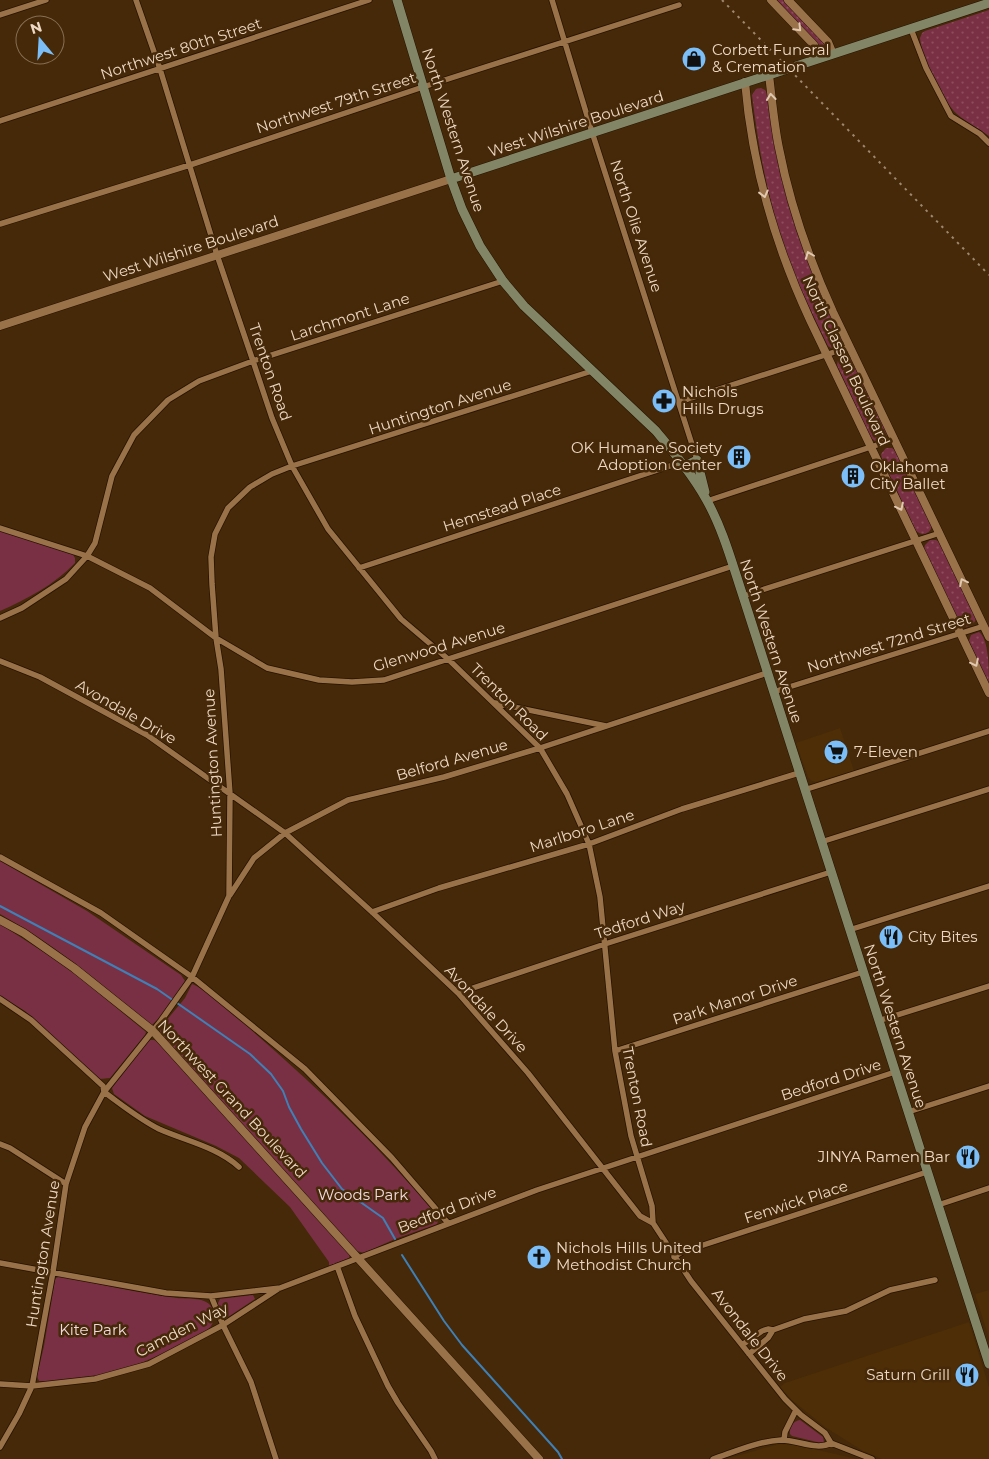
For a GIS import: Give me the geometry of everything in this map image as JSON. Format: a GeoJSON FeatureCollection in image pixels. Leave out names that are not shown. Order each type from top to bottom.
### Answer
{"type":"FeatureCollection","features":[{"type":"Feature","properties":{"kind":"main road","name":"North Western Avenue"},"geometry":{"type":"LineString","coordinates":[[397,0],[451,179],[469,226],[480,246],[503,281],[535,318],[656,431],[683,464],[707,500],[733,566],[988,1360]]}},
{"type":"Feature","properties":{"kind":"main road","name":"West Wilshire Boulevard"},"geometry":{"type":"LineString","coordinates":[[451,179],[989,3]]}},
{"type":"Feature","properties":{"kind":"main road"},"geometry":{"type":"LineString","coordinates":[[683,464],[697,460],[707,500]]}},
{"type":"Feature","properties":{"kind":"street"},"geometry":{"type":"LineString","coordinates":[[0,15],[46,0]]}},
{"type":"Feature","properties":{"kind":"street","name":"Trenton Road"},"geometry":{"type":"LineString","coordinates":[[136,0],[160,69],[253,362],[272,418],[292,466],[328,529],[401,620],[448,659],[540,748],[567,794],[589,844],[600,898],[615,1051],[625,1111],[636,1156],[652,1206],[653,1223]]}},
{"type":"Feature","properties":{"kind":"street","name":"Northwest 80th Street"},"geometry":{"type":"LineString","coordinates":[[0,121],[369,0]]}},
{"type":"Feature","properties":{"kind":"street","name":"North Olie Avenue"},"geometry":{"type":"LineString","coordinates":[[552,0],[592,132],[697,460]]}},
{"type":"Feature","properties":{"kind":"street"},"geometry":{"type":"LineString","coordinates":[[771,0],[814,46],[819,58]]}},
{"type":"Feature","properties":{"kind":"street"},"geometry":{"type":"LineString","coordinates":[[788,0],[828,42],[833,54]]}},
{"type":"Feature","properties":{"kind":"street","name":"Northwest 79th Street"},"geometry":{"type":"LineString","coordinates":[[0,224],[190,165],[423,87],[680,6]]}},
{"type":"Feature","properties":{"kind":"street"},"geometry":{"type":"LineString","coordinates":[[911,28],[926,68],[951,116],[980,134],[989,143]]}},
{"type":"Feature","properties":{"kind":"street","name":"North Classen Boulevard"},"geometry":{"type":"LineString","coordinates":[[769,75],[778,146],[796,216],[820,284],[989,637]]}},
{"type":"Feature","properties":{"kind":"street","name":"North Classen Boulevard"},"geometry":{"type":"LineString","coordinates":[[745,82],[754,146],[768,209],[785,262],[827,355],[989,693]]}},
{"type":"Feature","properties":{"kind":"street","name":"West Wilshire Boulevard"},"geometry":{"type":"LineString","coordinates":[[0,326],[451,179]]}},
{"type":"Feature","properties":{"kind":"street","name":"Larchmont Lane"},"geometry":{"type":"LineString","coordinates":[[0,618],[22,608],[66,579],[87,556],[95,543],[112,476],[134,435],[168,400],[199,381],[503,281]]}},
{"type":"Feature","properties":{"kind":"street"},"geometry":{"type":"LineString","coordinates":[[679,402],[850,347]]}},
{"type":"Feature","properties":{"kind":"street","name":"Huntington Avenue"},"geometry":{"type":"LineString","coordinates":[[0,1447],[32,1386],[53,1272],[66,1184],[85,1127],[104,1092],[153,1031],[192,977],[229,896],[230,794],[211,557],[215,534],[228,508],[250,487],[272,474],[292,466],[592,371]]}},
{"type":"Feature","properties":{"kind":"street"},"geometry":{"type":"LineString","coordinates":[[707,500],[895,439]]}},
{"type":"Feature","properties":{"kind":"street","name":"Hemstead Place"},"geometry":{"type":"LineString","coordinates":[[359,568],[683,464]]}},
{"type":"Feature","properties":{"kind":"street","name":"Glenwood Avenue"},"geometry":{"type":"LineString","coordinates":[[0,528],[87,556],[150,588],[216,638],[267,668],[319,680],[352,682],[384,680],[733,566]]}},
{"type":"Feature","properties":{"kind":"street"},"geometry":{"type":"LineString","coordinates":[[742,596],[940,533]]}},
{"type":"Feature","properties":{"kind":"street","name":"Northwest 72nd Street"},"geometry":{"type":"LineString","coordinates":[[773,692],[984,626]]}},
{"type":"Feature","properties":{"kind":"street","name":"Avondale Drive"},"geometry":{"type":"LineString","coordinates":[[0,661],[40,677],[147,735],[285,833],[372,912],[458,994],[528,1073],[640,1216],[653,1223],[674,1257],[785,1399],[825,1433],[832,1443],[872,1459]]}},
{"type":"Feature","properties":{"kind":"street","name":"Belford Avenue"},"geometry":{"type":"LineString","coordinates":[[229,896],[254,858],[285,833],[348,800],[444,778],[767,673]]}},
{"type":"Feature","properties":{"kind":"street"},"geometry":{"type":"LineString","coordinates":[[493,702],[607,726]]}},
{"type":"Feature","properties":{"kind":"street"},"geometry":{"type":"LineString","coordinates":[[804,790],[989,731]]}},
{"type":"Feature","properties":{"kind":"street","name":"Marlboro Lane"},"geometry":{"type":"LineString","coordinates":[[372,912],[439,888],[589,844],[682,809],[799,772]]}},
{"type":"Feature","properties":{"kind":"street"},"geometry":{"type":"LineString","coordinates":[[821,842],[989,789]]}},
{"type":"Feature","properties":{"kind":"street"},"geometry":{"type":"LineString","coordinates":[[0,857],[101,913],[192,977],[304,1069],[392,1158],[448,1223]]}},
{"type":"Feature","properties":{"kind":"street","name":"Tedford Way"},"geometry":{"type":"LineString","coordinates":[[458,994],[605,944],[831,872]]}},
{"type":"Feature","properties":{"kind":"street"},"geometry":{"type":"LineString","coordinates":[[849,930],[989,886]]}},
{"type":"Feature","properties":{"kind":"street","name":"Northwest Grand Boulevard"},"geometry":{"type":"LineString","coordinates":[[0,920],[24,933],[74,968],[153,1031],[539,1459]]}},
{"type":"Feature","properties":{"kind":"street","name":"Park Manor Drive"},"geometry":{"type":"LineString","coordinates":[[615,1051],[863,972]]}},
{"type":"Feature","properties":{"kind":"street"},"geometry":{"type":"LineString","coordinates":[[878,1021],[989,986]]}},
{"type":"Feature","properties":{"kind":"street"},"geometry":{"type":"LineString","coordinates":[[0,999],[31,1020],[103,1086],[104,1092],[142,1120],[161,1130],[229,1157],[240,1167]]}},
{"type":"Feature","properties":{"kind":"street","name":"Bedford Drive"},"geometry":{"type":"LineString","coordinates":[[0,1263],[166,1293],[211,1296],[280,1288],[390,1244],[636,1156],[895,1072]]}},
{"type":"Feature","properties":{"kind":"street"},"geometry":{"type":"LineString","coordinates":[[908,1112],[989,1086]]}},
{"type":"Feature","properties":{"kind":"street"},"geometry":{"type":"LineString","coordinates":[[0,1144],[10,1148],[66,1184]]}},
{"type":"Feature","properties":{"kind":"street","name":"Fenwick Place"},"geometry":{"type":"LineString","coordinates":[[674,1257],[682,1252],[927,1172]]}},
{"type":"Feature","properties":{"kind":"street"},"geometry":{"type":"LineString","coordinates":[[938,1205],[989,1188]]}},
{"type":"Feature","properties":{"kind":"street"},"geometry":{"type":"LineString","coordinates":[[337,1266],[355,1316],[388,1386],[431,1451],[434,1459]]}},
{"type":"Feature","properties":{"kind":"street"},"geometry":{"type":"LineString","coordinates":[[742,1345],[762,1331],[773,1330],[794,1322],[846,1311],[897,1288],[935,1280]]}},
{"type":"Feature","properties":{"kind":"street","name":"Camden Way"},"geometry":{"type":"LineString","coordinates":[[0,1384],[32,1386],[95,1379],[149,1364],[223,1325],[280,1288]]}},
{"type":"Feature","properties":{"kind":"street"},"geometry":{"type":"LineString","coordinates":[[211,1296],[251,1382],[276,1459]]}},
{"type":"Feature","properties":{"kind":"street"},"geometry":{"type":"LineString","coordinates":[[749,1354],[768,1338],[773,1330]]}},
{"type":"Feature","properties":{"kind":"street"},"geometry":{"type":"LineString","coordinates":[[784,1440],[785,1432],[796,1410]]}},
{"type":"Feature","properties":{"kind":"street"},"geometry":{"type":"LineString","coordinates":[[713,1459],[762,1444],[784,1440],[822,1447],[832,1443]]}},
{"type":"Feature","properties":{"kind":"shaded area"},"geometry":{"type":"Polygon","coordinates":[[[840,728],[854,771],[816,782],[812,781],[808,777],[796,743],[840,728]]]}},
{"type":"Feature","properties":{"kind":"shaded area"},"geometry":{"type":"Polygon","coordinates":[[[989,1290],[989,1338],[975,1294],[989,1290]]]}},
{"type":"Feature","properties":{"kind":"shaded area"},"geometry":{"type":"Polygon","coordinates":[[[969,1322],[989,1387],[989,1459],[882,1459],[863,1451],[825,1427],[792,1400],[780,1387],[785,1383],[969,1322]]]}},
{"type":"Feature","properties":{"kind":"shaded area"},"geometry":{"type":"Polygon","coordinates":[[[779,1444],[796,1445],[857,1459],[726,1459],[779,1444]]]}},
{"type":"Feature","properties":{"kind":"green space"},"geometry":{"type":"Polygon","coordinates":[[[775,0],[783,0],[825,44],[825,47],[821,47],[775,0]]]}},
{"type":"Feature","properties":{"kind":"green space"},"geometry":{"type":"Polygon","coordinates":[[[989,10],[989,136],[957,114],[945,99],[928,68],[920,38],[925,31],[989,10]]]}},
{"type":"Feature","properties":{"kind":"green space"},"geometry":{"type":"Polygon","coordinates":[[[761,88],[768,94],[792,216],[811,269],[843,338],[841,346],[837,348],[828,346],[795,276],[777,224],[762,160],[752,95],[756,89],[761,88]]]}},
{"type":"Feature","properties":{"kind":"green space"},"geometry":{"type":"Polygon","coordinates":[[[844,354],[851,358],[887,431],[886,438],[883,441],[875,441],[871,438],[837,365],[838,360],[844,354]]]}},
{"type":"Feature","properties":{"kind":"green space"},"geometry":{"type":"Polygon","coordinates":[[[886,448],[892,448],[897,452],[932,523],[931,529],[925,534],[916,531],[882,459],[881,454],[886,448]]]}},
{"type":"Feature","properties":{"kind":"green space"},"geometry":{"type":"Polygon","coordinates":[[[0,530],[72,553],[75,563],[40,591],[0,611],[0,530]]]}},
{"type":"Feature","properties":{"kind":"green space"},"geometry":{"type":"Polygon","coordinates":[[[930,540],[936,540],[941,543],[976,618],[972,625],[964,626],[959,623],[924,549],[930,540]]]}},
{"type":"Feature","properties":{"kind":"green space"},"geometry":{"type":"Polygon","coordinates":[[[979,632],[987,648],[989,685],[969,641],[971,635],[979,632]]]}},
{"type":"Feature","properties":{"kind":"green space"},"geometry":{"type":"Polygon","coordinates":[[[0,861],[87,911],[181,975],[185,981],[168,1009],[152,1025],[148,1023],[58,951],[0,914],[0,861]]]}},
{"type":"Feature","properties":{"kind":"green space"},"geometry":{"type":"Polygon","coordinates":[[[0,924],[59,962],[146,1032],[110,1078],[100,1079],[25,1011],[0,996],[0,924]]]}},
{"type":"Feature","properties":{"kind":"green space","name":"Woods Park"},"geometry":{"type":"Polygon","coordinates":[[[192,984],[211,996],[243,1023],[345,1116],[417,1192],[439,1218],[437,1224],[395,1239],[364,1253],[357,1251],[160,1034],[161,1027],[185,998],[192,984]]]}},
{"type":"Feature","properties":{"kind":"green space","name":"Woods Park"},"geometry":{"type":"Polygon","coordinates":[[[149,1040],[156,1041],[350,1254],[349,1258],[329,1266],[329,1262],[290,1207],[239,1158],[216,1146],[145,1116],[114,1094],[112,1088],[149,1040]]]}},
{"type":"Feature","properties":{"kind":"green space","name":"Kite Park"},"geometry":{"type":"Polygon","coordinates":[[[61,1276],[148,1294],[207,1302],[212,1307],[214,1313],[213,1321],[211,1326],[205,1331],[183,1344],[122,1370],[70,1380],[39,1381],[37,1376],[55,1280],[61,1276]]]}},
{"type":"Feature","properties":{"kind":"green space"},"geometry":{"type":"Polygon","coordinates":[[[253,1295],[255,1299],[228,1317],[222,1314],[217,1305],[220,1299],[253,1295]]]}},
{"type":"Feature","properties":{"kind":"green space"},"geometry":{"type":"Polygon","coordinates":[[[800,1420],[823,1437],[824,1442],[821,1443],[792,1436],[790,1431],[793,1423],[800,1420]]]}},
{"type":"Feature","properties":{"kind":"waterway"},"geometry":{"type":"LineString","coordinates":[[0,906],[157,989],[250,1054],[271,1074],[283,1091],[301,1129],[322,1163],[342,1189],[383,1218],[395,1239]]}},
{"type":"Feature","properties":{"kind":"waterway"},"geometry":{"type":"LineString","coordinates":[[402,1255],[444,1321],[462,1345],[558,1452],[562,1459]]}},
{"type":"Feature","properties":{"kind":"railway"},"geometry":{"type":"LineString","coordinates":[[722,0],[989,275]]}},
{"type":"Feature","properties":{"kind":"place","name":"Corbett Funeral & Cremation"},"geometry":{"type":"Point","coordinates":[694,59]}},
{"type":"Feature","properties":{"kind":"place","name":"Nichols Hills Drugs"},"geometry":{"type":"Point","coordinates":[664,401]}},
{"type":"Feature","properties":{"kind":"place","name":"OK Humane Society Adoption Center"},"geometry":{"type":"Point","coordinates":[739,457]}},
{"type":"Feature","properties":{"kind":"place","name":"Oklahoma City Ballet"},"geometry":{"type":"Point","coordinates":[853,476]}},
{"type":"Feature","properties":{"kind":"place","name":"7-Eleven"},"geometry":{"type":"Point","coordinates":[836,752]}},
{"type":"Feature","properties":{"kind":"place","name":"City Bites"},"geometry":{"type":"Point","coordinates":[891,937]}},
{"type":"Feature","properties":{"kind":"place","name":"JINYA Ramen Bar"},"geometry":{"type":"Point","coordinates":[968,1157]}},
{"type":"Feature","properties":{"kind":"place","name":"Nichols Hills United Methodist Church"},"geometry":{"type":"Point","coordinates":[539,1257]}},
{"type":"Feature","properties":{"kind":"place","name":"Saturn Grill"},"geometry":{"type":"Point","coordinates":[967,1375]}}]}
